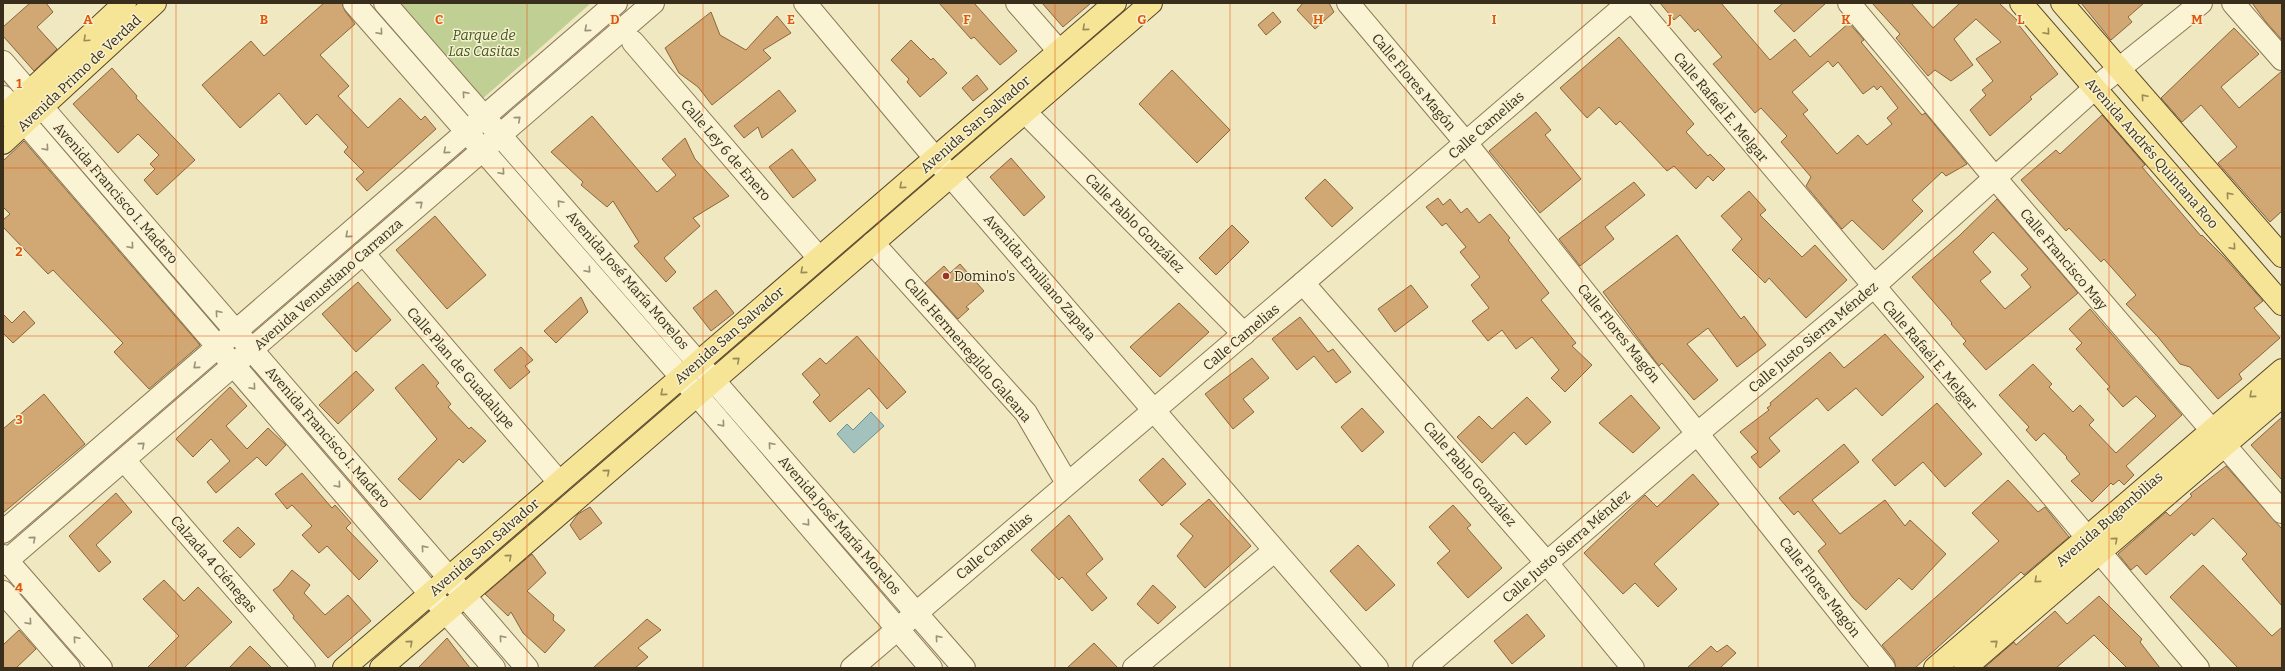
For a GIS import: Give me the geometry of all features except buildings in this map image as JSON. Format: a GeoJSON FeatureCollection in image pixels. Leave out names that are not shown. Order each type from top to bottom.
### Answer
{"type":"FeatureCollection","features":[{"type":"Feature","properties":{"kind":"main road","name":"Avenida Primo de Verdad"},"geometry":{"type":"LineString","coordinates":[[35,100],[125,3]]}},
{"type":"Feature","properties":{"kind":"main road","name":"Avenida Primo de Verdad"},"geometry":{"type":"LineString","coordinates":[[3,143],[11,111],[35,100],[155,3]]}},
{"type":"Feature","properties":{"kind":"main road","name":"Avenida San Salvador"},"geometry":{"type":"LineString","coordinates":[[344,668],[1115,3]]}},
{"type":"Feature","properties":{"kind":"main road","name":"Avenida San Salvador"},"geometry":{"type":"LineString","coordinates":[[381,668],[1151,3]]}},
{"type":"Feature","properties":{"kind":"main road","name":"Avenida Andrés Quintana Roo"},"geometry":{"type":"LineString","coordinates":[[2021,3],[2282,304]]}},
{"type":"Feature","properties":{"kind":"main road"},"geometry":{"type":"LineString","coordinates":[[2062,3],[2282,256]]}},
{"type":"Feature","properties":{"kind":"main road","name":"Avenida Bugambilias"},"geometry":{"type":"LineString","coordinates":[[1935,668],[2092,546],[2217,438],[2282,370]]}},
{"type":"Feature","properties":{"kind":"main road","name":"Avenida Bugambilias"},"geometry":{"type":"LineString","coordinates":[[2217,438],[2282,396]]}},
{"type":"Feature","properties":{"kind":"main road","name":"Avenida Bugambilias"},"geometry":{"type":"LineString","coordinates":[[1965,668],[2092,546]]}},
{"type":"Feature","properties":{"kind":"street","name":"Avenida José María Morelos"},"geometry":{"type":"LineString","coordinates":[[354,3],[697,395],[931,668]]}},
{"type":"Feature","properties":{"kind":"street","name":"Avenida José María Morelos"},"geometry":{"type":"LineString","coordinates":[[385,3],[715,379],[964,668]]}},
{"type":"Feature","properties":{"kind":"street","name":"Avenida Venustiano Carranza"},"geometry":{"type":"LineString","coordinates":[[3,532],[616,3]]}},
{"type":"Feature","properties":{"kind":"street","name":"Avenida Venustiano Carranza"},"geometry":{"type":"LineString","coordinates":[[4,560],[124,460],[653,3]]}},
{"type":"Feature","properties":{"kind":"street","name":"Avenida Emiliano Zapata"},"geometry":{"type":"LineString","coordinates":[[805,3],[935,158],[952,175],[1154,409],[1274,551],[1377,668]]}},
{"type":"Feature","properties":{"kind":"street"},"geometry":{"type":"LineString","coordinates":[[1017,3],[1059,52]]}},
{"type":"Feature","properties":{"kind":"street","name":"Calle Flores Magón"},"geometry":{"type":"LineString","coordinates":[[1348,3],[1466,143],[1884,668]]}},
{"type":"Feature","properties":{"kind":"street","name":"Calle Camelias"},"geometry":{"type":"LineString","coordinates":[[852,668],[1154,409],[1303,284],[1628,3]]}},
{"type":"Feature","properties":{"kind":"street","name":"Calle Rafaél E. Melgar"},"geometry":{"type":"LineString","coordinates":[[1634,3],[2092,546],[2198,668]]}},
{"type":"Feature","properties":{"kind":"street","name":"Calle Francisco May"},"geometry":{"type":"LineString","coordinates":[[1849,3],[1995,178],[2282,512]]}},
{"type":"Feature","properties":{"kind":"street","name":"Calle Justo Sierra Méndez"},"geometry":{"type":"LineString","coordinates":[[1424,668],[1698,433],[1873,287],[2095,88],[2120,70],[2201,3]]}},
{"type":"Feature","properties":{"kind":"street"},"geometry":{"type":"LineString","coordinates":[[2233,3],[2282,58]]}},
{"type":"Feature","properties":{"kind":"street","name":"Calle Ley 6 de Enero"},"geometry":{"type":"LineString","coordinates":[[633,42],[819,258]]}},
{"type":"Feature","properties":{"kind":"street","name":"Avenida Francisco I. Madero"},"geometry":{"type":"LineString","coordinates":[[3,62],[527,668]]}},
{"type":"Feature","properties":{"kind":"street","name":"Avenida Francisco I. Madero"},"geometry":{"type":"LineString","coordinates":[[11,111],[234,364],[494,668]]}},
{"type":"Feature","properties":{"kind":"street","name":"Calle Pablo González"},"geometry":{"type":"LineString","coordinates":[[1025,112],[1244,334]]}},
{"type":"Feature","properties":{"kind":"street","name":"Calle Hermenegildo Galeana"},"geometry":{"type":"LineString","coordinates":[[873,243],[1026,413],[1068,483]]}},
{"type":"Feature","properties":{"kind":"street","name":"Calle Plan de Guadalupe"},"geometry":{"type":"LineString","coordinates":[[363,253],[559,482]]}},
{"type":"Feature","properties":{"kind":"street","name":"Calle Pablo González"},"geometry":{"type":"LineString","coordinates":[[1303,284],[1546,562],[1633,668]]}},
{"type":"Feature","properties":{"kind":"street","name":"Calzada 4 Ciénegas"},"geometry":{"type":"LineString","coordinates":[[124,460],[304,668]]}},
{"type":"Feature","properties":{"kind":"street"},"geometry":{"type":"LineString","coordinates":[[1134,668],[1274,551]]}},
{"type":"Feature","properties":{"kind":"street"},"geometry":{"type":"LineString","coordinates":[[4,560],[101,668]]}},
{"type":"Feature","properties":{"kind":"street"},"geometry":{"type":"LineString","coordinates":[[3,592],[69,668]]}},
{"type":"Feature","properties":{"kind":"green space","name":"Parque de Las Casitas"},"geometry":{"type":"Polygon","coordinates":[[[397,3],[591,3],[480,101],[397,3]]]}},
{"type":"Feature","properties":{"kind":"water"},"geometry":{"type":"Polygon","coordinates":[[[871,412],[884,426],[854,453],[837,434],[847,424],[853,430],[871,412]]]}},
{"type":"Feature","properties":{"kind":"place","name":"Domino's"},"geometry":{"type":"Point","coordinates":[946,276]}}]}
